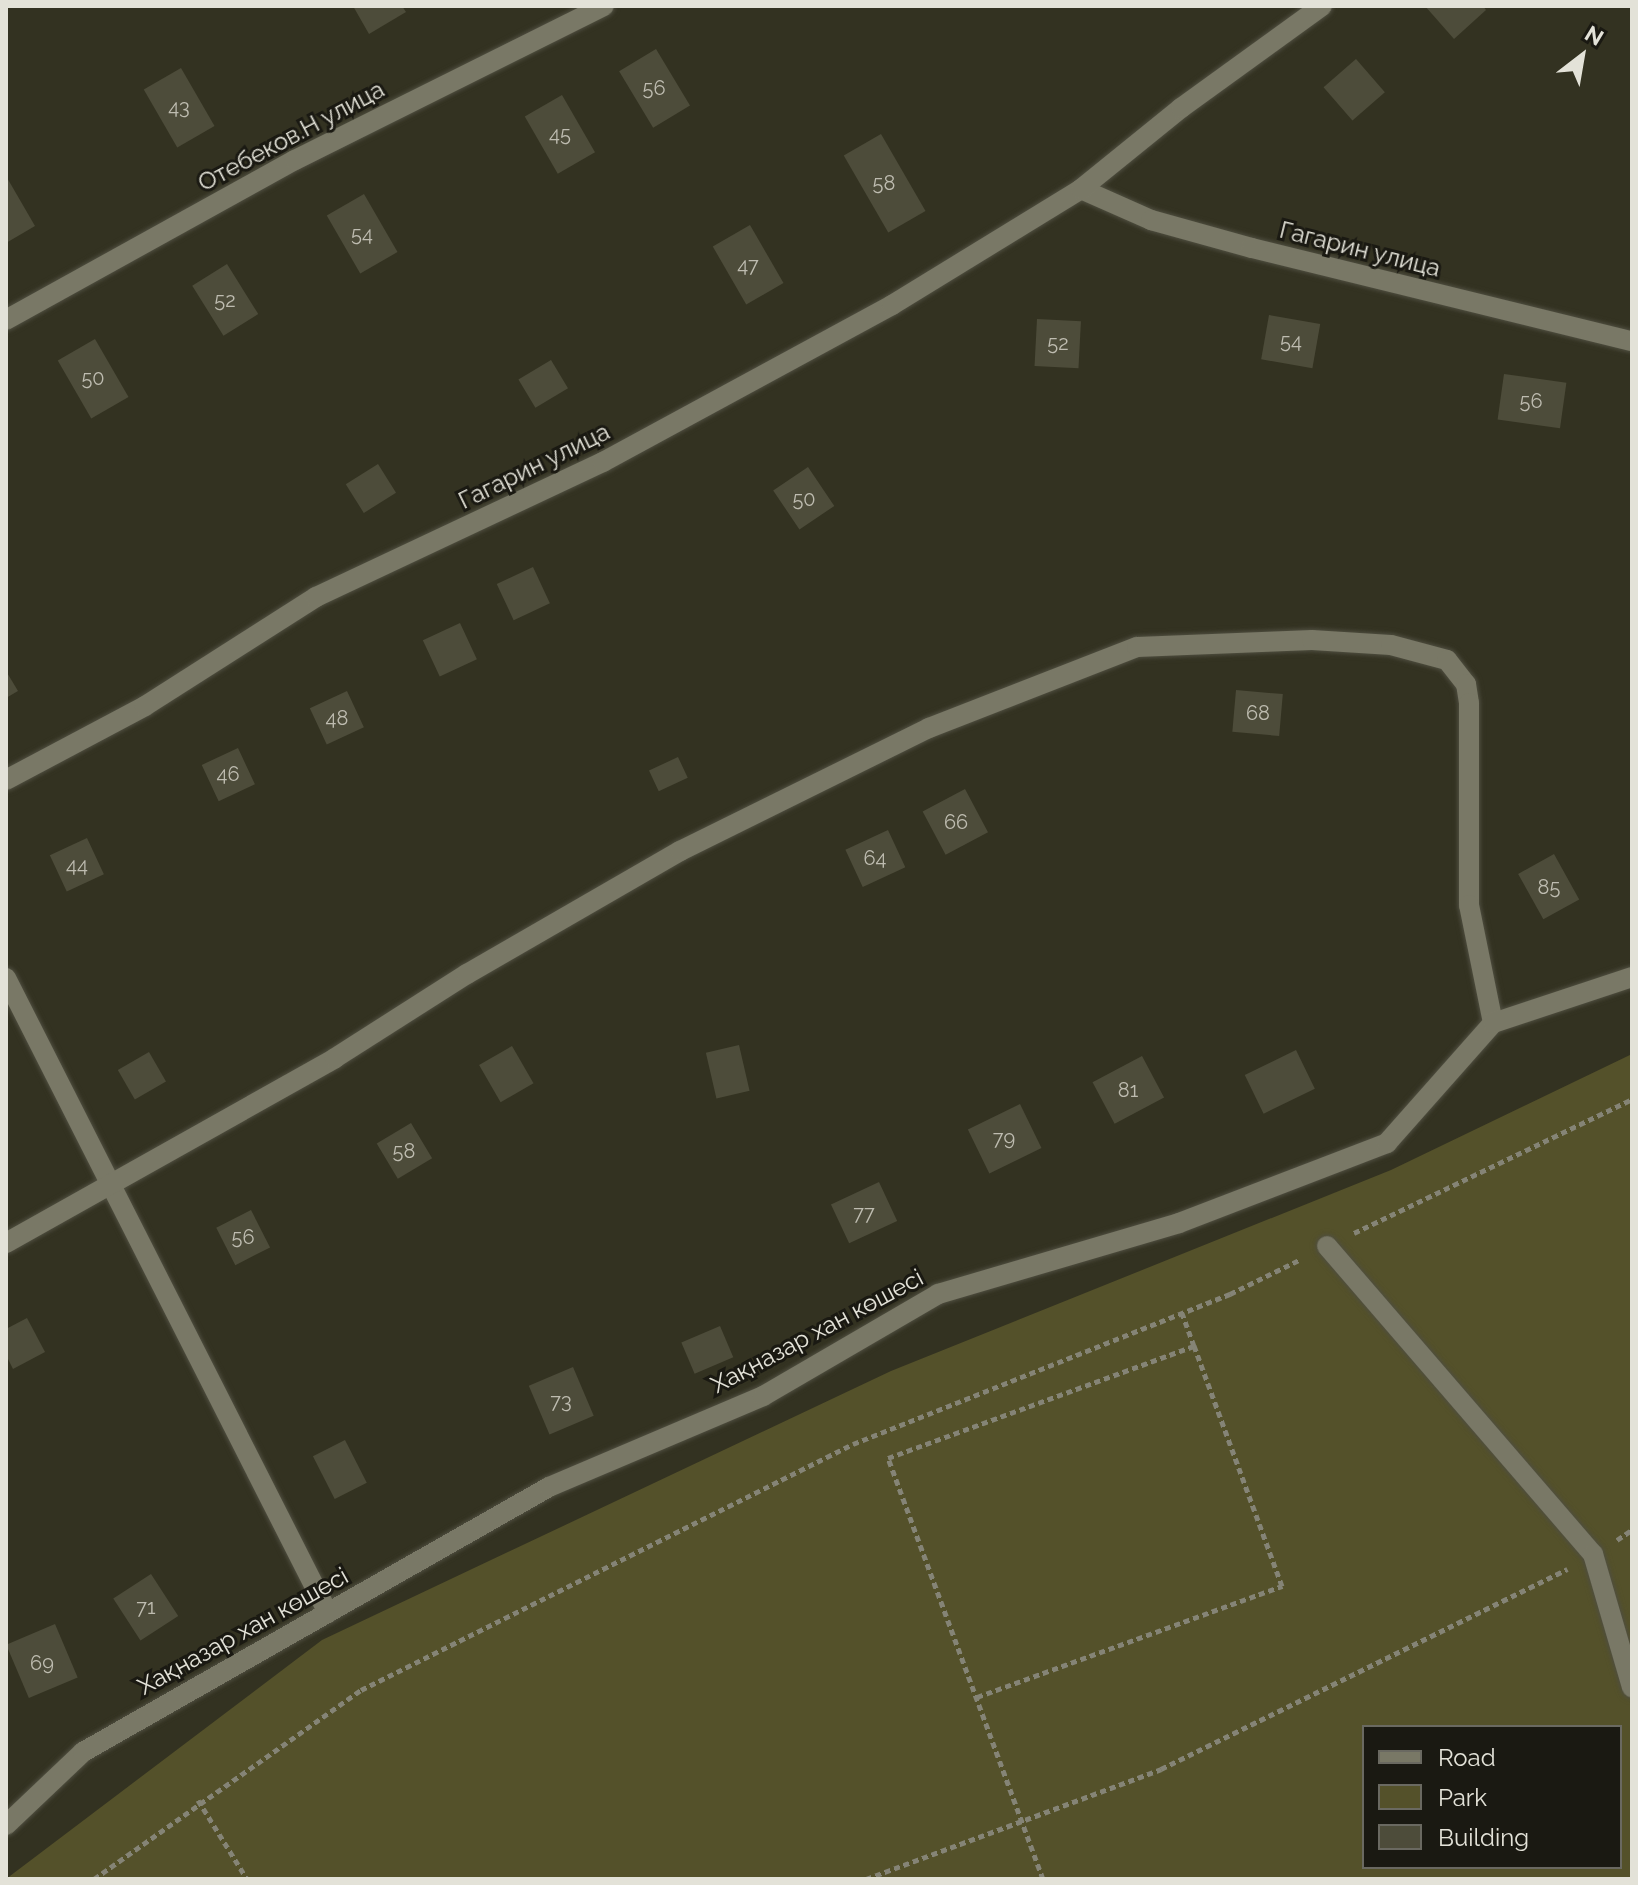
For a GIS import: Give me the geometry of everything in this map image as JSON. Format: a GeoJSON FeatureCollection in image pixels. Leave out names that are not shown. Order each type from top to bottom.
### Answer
{"type":"FeatureCollection","features":[{"type":"Feature","properties":{"kind":"street","name":"Отебеков.Н улица"},"geometry":{"type":"LineString","coordinates":[[6,320],[295,160],[604,6]]}},
{"type":"Feature","properties":{"kind":"street","name":"Гагарин улица"},"geometry":{"type":"LineString","coordinates":[[6,780],[145,706],[316,597],[603,462],[892,305],[1081,189],[1181,108],[1322,6]]}},
{"type":"Feature","properties":{"kind":"street","name":"Гагарин улица"},"geometry":{"type":"LineString","coordinates":[[1081,189],[1151,220],[1252,248],[1632,341]]}},
{"type":"Feature","properties":{"kind":"street"},"geometry":{"type":"LineString","coordinates":[[6,1243],[335,1058],[492,958],[680,851],[929,728],[1137,647],[1312,640],[1391,645],[1447,660],[1466,684],[1469,703],[1469,905],[1493,1023],[1632,977]]}},
{"type":"Feature","properties":{"kind":"street"},"geometry":{"type":"LineString","coordinates":[[6,978],[107,1186],[328,1613]]}},
{"type":"Feature","properties":{"kind":"street","name":"Хақназар хан көшесі"},"geometry":{"type":"LineString","coordinates":[[6,1825],[83,1752],[549,1487],[763,1396],[938,1294],[1179,1223],[1387,1143],[1493,1023]]}},
{"type":"Feature","properties":{"kind":"street"},"geometry":{"type":"LineString","coordinates":[[1327,1246],[1593,1554],[1632,1687]]}},
{"type":"Feature","properties":{"kind":"path"},"geometry":{"type":"LineString","coordinates":[[94,1879],[198,1800],[361,1690],[853,1444],[1182,1313],[1632,1099]]}},
{"type":"Feature","properties":{"kind":"path"},"geometry":{"type":"LineString","coordinates":[[977,1697],[1282,1586],[1182,1313]]}},
{"type":"Feature","properties":{"kind":"path"},"geometry":{"type":"LineString","coordinates":[[1043,1879],[888,1458],[1194,1346]]}},
{"type":"Feature","properties":{"kind":"path"},"geometry":{"type":"LineString","coordinates":[[866,1879],[1161,1769],[1535,1588],[1632,1530]]}},
{"type":"Feature","properties":{"kind":"path"},"geometry":{"type":"LineString","coordinates":[[198,1800],[247,1879]]}},
{"type":"Feature","properties":{"kind":"green space"},"geometry":{"type":"Polygon","coordinates":[[[1632,1054],[1632,1879],[6,1879],[322,1640],[891,1371],[1391,1170],[1632,1054]]]}},
{"type":"Feature","properties":{"kind":"building"},"geometry":{"type":"Polygon","coordinates":[[[353,6],[402,6],[406,12],[369,34],[353,6]]]}},
{"type":"Feature","properties":{"kind":"building"},"geometry":{"type":"Polygon","coordinates":[[[1425,6],[1483,6],[1486,10],[1454,39],[1425,6]]]}},
{"type":"Feature","properties":{"kind":"building"},"geometry":{"type":"Polygon","coordinates":[[[656,49],[690,106],[653,128],[619,71],[656,49]]]}},
{"type":"Feature","properties":{"kind":"building"},"geometry":{"type":"Polygon","coordinates":[[[1356,59],[1385,92],[1352,120],[1324,87],[1356,59]]]}},
{"type":"Feature","properties":{"kind":"building"},"geometry":{"type":"Polygon","coordinates":[[[181,68],[215,126],[177,148],[144,90],[181,68]]]}},
{"type":"Feature","properties":{"kind":"building"},"geometry":{"type":"Polygon","coordinates":[[[562,95],[595,152],[558,174],[525,117],[562,95]]]}},
{"type":"Feature","properties":{"kind":"building"},"geometry":{"type":"Polygon","coordinates":[[[881,134],[926,211],[888,233],[844,156],[881,134]]]}},
{"type":"Feature","properties":{"kind":"building"},"geometry":{"type":"Polygon","coordinates":[[[6,176],[35,226],[6,243],[6,176]]]}},
{"type":"Feature","properties":{"kind":"building"},"geometry":{"type":"Polygon","coordinates":[[[364,194],[398,252],[360,274],[327,216],[364,194]]]}},
{"type":"Feature","properties":{"kind":"building"},"geometry":{"type":"Polygon","coordinates":[[[750,225],[784,283],[746,305],[713,246],[750,225]]]}},
{"type":"Feature","properties":{"kind":"building"},"geometry":{"type":"Polygon","coordinates":[[[227,264],[258,314],[223,336],[192,286],[227,264]]]}},
{"type":"Feature","properties":{"kind":"building"},"geometry":{"type":"Polygon","coordinates":[[[1269,315],[1320,324],[1312,368],[1261,359],[1269,315]]]}},
{"type":"Feature","properties":{"kind":"building"},"geometry":{"type":"Polygon","coordinates":[[[1037,319],[1081,321],[1078,368],[1035,366],[1037,319]]]}},
{"type":"Feature","properties":{"kind":"building"},"geometry":{"type":"Polygon","coordinates":[[[95,339],[128,397],[91,419],[58,360],[95,339]]]}},
{"type":"Feature","properties":{"kind":"building"},"geometry":{"type":"Polygon","coordinates":[[[551,360],[568,388],[535,408],[518,380],[551,360]]]}},
{"type":"Feature","properties":{"kind":"building"},"geometry":{"type":"Polygon","coordinates":[[[1504,374],[1566,383],[1560,428],[1498,420],[1504,374]]]}},
{"type":"Feature","properties":{"kind":"building"},"geometry":{"type":"Polygon","coordinates":[[[378,464],[396,493],[364,513],[346,484],[378,464]]]}},
{"type":"Feature","properties":{"kind":"building"},"geometry":{"type":"Polygon","coordinates":[[[808,467],[834,506],[799,529],[773,490],[808,467]]]}},
{"type":"Feature","properties":{"kind":"building"},"geometry":{"type":"Polygon","coordinates":[[[533,567],[550,603],[514,620],[497,584],[533,567]]]}},
{"type":"Feature","properties":{"kind":"building"},"geometry":{"type":"Polygon","coordinates":[[[460,623],[477,659],[440,677],[423,640],[460,623]]]}},
{"type":"Feature","properties":{"kind":"building"},"geometry":{"type":"Polygon","coordinates":[[[6,671],[18,691],[6,698],[6,671]]]}},
{"type":"Feature","properties":{"kind":"building"},"geometry":{"type":"Polygon","coordinates":[[[1236,690],[1283,694],[1279,736],[1232,732],[1236,690]]]}},
{"type":"Feature","properties":{"kind":"building"},"geometry":{"type":"Polygon","coordinates":[[[347,691],[364,727],[327,745],[310,708],[347,691]]]}},
{"type":"Feature","properties":{"kind":"building"},"geometry":{"type":"Polygon","coordinates":[[[238,748],[255,784],[219,801],[202,765],[238,748]]]}},
{"type":"Feature","properties":{"kind":"building"},"geometry":{"type":"Polygon","coordinates":[[[678,757],[688,778],[659,791],[649,771],[678,757]]]}},
{"type":"Feature","properties":{"kind":"building"},"geometry":{"type":"Polygon","coordinates":[[[965,789],[988,832],[946,855],[923,812],[965,789]]]}},
{"type":"Feature","properties":{"kind":"building"},"geometry":{"type":"Polygon","coordinates":[[[888,830],[905,867],[863,887],[845,850],[888,830]]]}},
{"type":"Feature","properties":{"kind":"building"},"geometry":{"type":"Polygon","coordinates":[[[87,838],[104,874],[67,892],[50,855],[87,838]]]}},
{"type":"Feature","properties":{"kind":"building"},"geometry":{"type":"Polygon","coordinates":[[[1554,854],[1579,899],[1543,919],[1518,874],[1554,854]]]}},
{"type":"Feature","properties":{"kind":"building"},"geometry":{"type":"Polygon","coordinates":[[[739,1045],[750,1091],[716,1098],[706,1053],[739,1045]]]}},
{"type":"Feature","properties":{"kind":"building"},"geometry":{"type":"Polygon","coordinates":[[[512,1046],[534,1083],[501,1102],[479,1065],[512,1046]]]}},
{"type":"Feature","properties":{"kind":"building"},"geometry":{"type":"Polygon","coordinates":[[[1296,1050],[1315,1089],[1264,1114],[1245,1075],[1296,1050]]]}},
{"type":"Feature","properties":{"kind":"building"},"geometry":{"type":"Polygon","coordinates":[[[149,1052],[166,1081],[135,1099],[118,1070],[149,1052]]]}},
{"type":"Feature","properties":{"kind":"building"},"geometry":{"type":"Polygon","coordinates":[[[1142,1056],[1164,1097],[1115,1124],[1093,1082],[1142,1056]]]}},
{"type":"Feature","properties":{"kind":"building"},"geometry":{"type":"Polygon","coordinates":[[[1020,1104],[1041,1148],[989,1173],[968,1129],[1020,1104]]]}},
{"type":"Feature","properties":{"kind":"building"},"geometry":{"type":"Polygon","coordinates":[[[411,1123],[432,1158],[398,1179],[377,1144],[411,1123]]]}},
{"type":"Feature","properties":{"kind":"building"},"geometry":{"type":"Polygon","coordinates":[[[879,1182],[897,1221],[849,1243],[831,1204],[879,1182]]]}},
{"type":"Feature","properties":{"kind":"building"},"geometry":{"type":"Polygon","coordinates":[[[251,1210],[270,1247],[235,1265],[216,1228],[251,1210]]]}},
{"type":"Feature","properties":{"kind":"building"},"geometry":{"type":"Polygon","coordinates":[[[27,1318],[45,1352],[13,1369],[6,1355],[6,1329],[27,1318]]]}},
{"type":"Feature","properties":{"kind":"building"},"geometry":{"type":"Polygon","coordinates":[[[720,1326],[733,1357],[695,1374],[681,1342],[720,1326]]]}},
{"type":"Feature","properties":{"kind":"building"},"geometry":{"type":"Polygon","coordinates":[[[573,1367],[594,1416],[550,1435],[529,1386],[573,1367]]]}},
{"type":"Feature","properties":{"kind":"building"},"geometry":{"type":"Polygon","coordinates":[[[345,1440],[367,1483],[335,1499],[313,1456],[345,1440]]]}},
{"type":"Feature","properties":{"kind":"building"},"geometry":{"type":"Polygon","coordinates":[[[151,1574],[178,1616],[140,1640],[113,1599],[151,1574]]]}},
{"type":"Feature","properties":{"kind":"building"},"geometry":{"type":"Polygon","coordinates":[[[55,1624],[78,1677],[29,1698],[6,1645],[55,1624]]]}}]}
